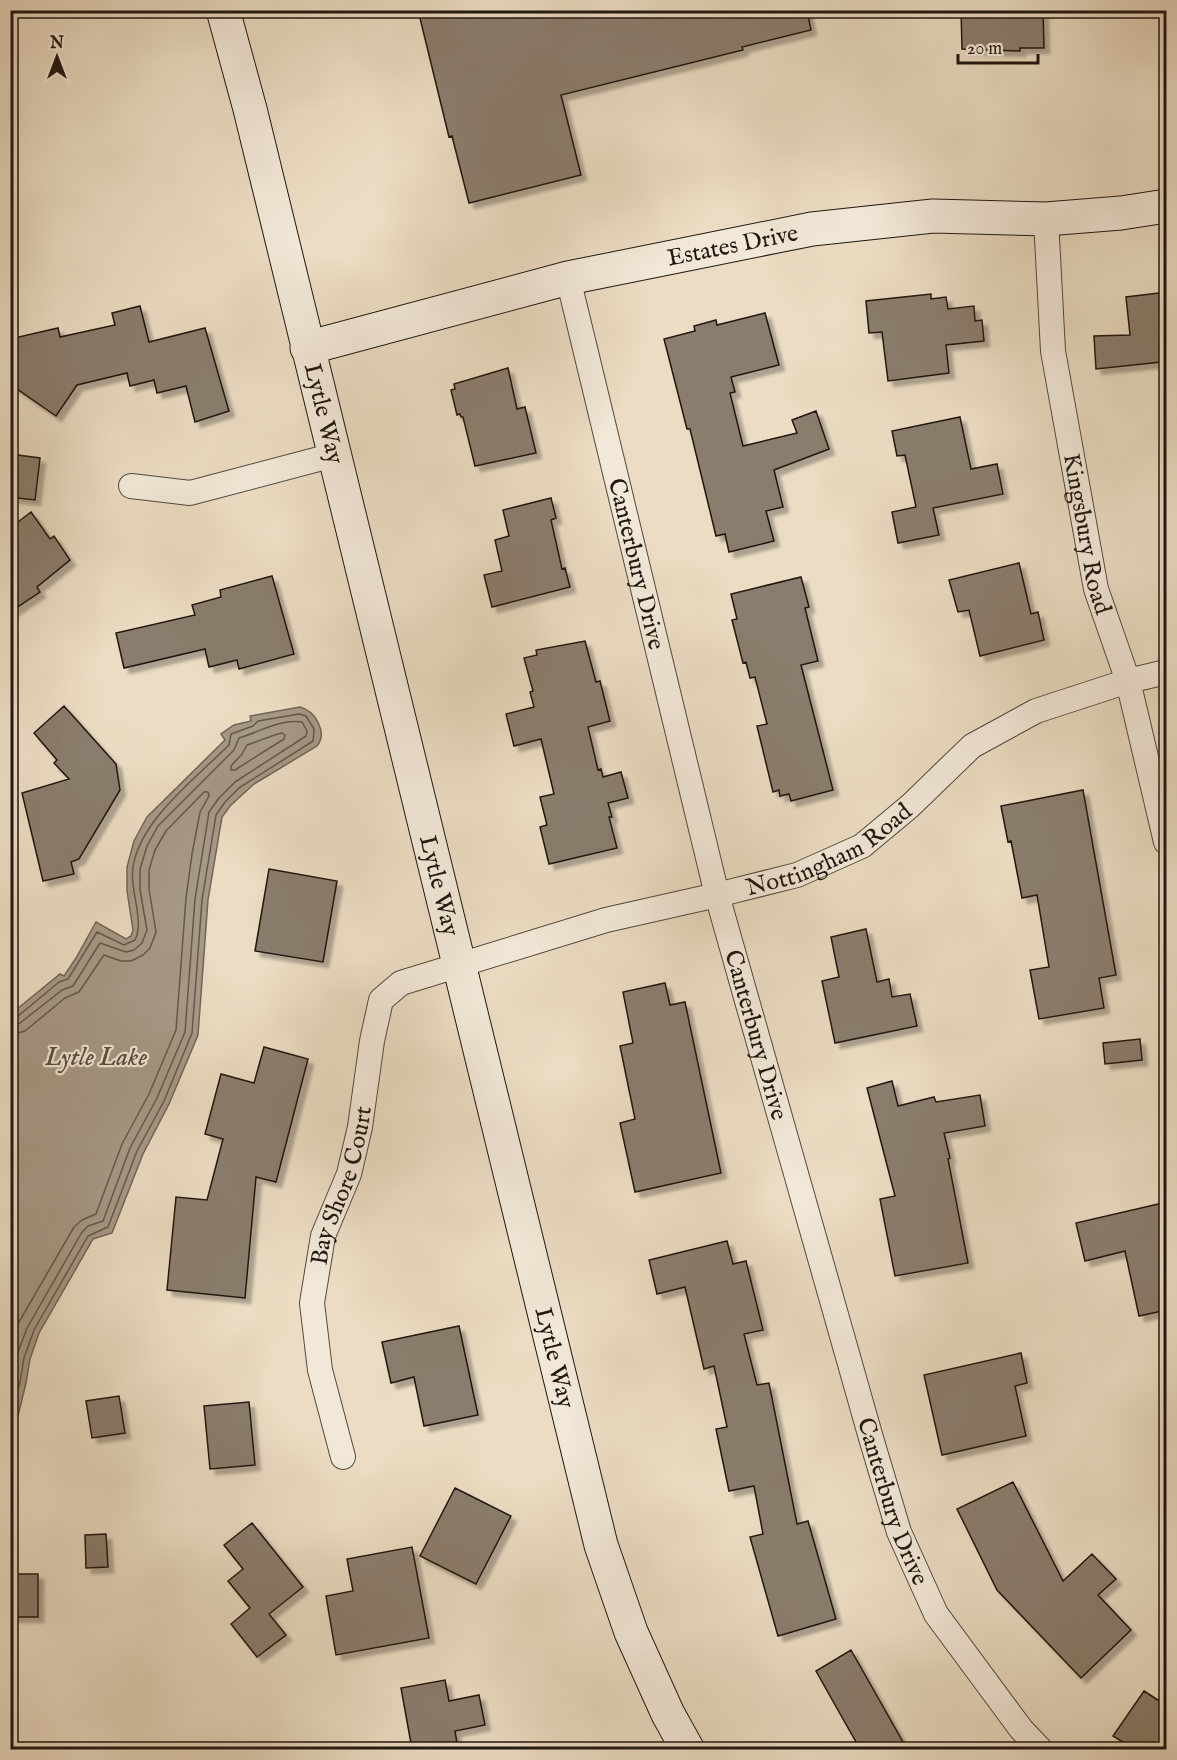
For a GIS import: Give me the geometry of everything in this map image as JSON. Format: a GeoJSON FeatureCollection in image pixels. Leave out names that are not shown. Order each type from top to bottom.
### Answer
{"type":"FeatureCollection","features":[{"type":"Feature","properties":{"kind":"street","name":"Lytle Way"},"geometry":{"type":"LineString","coordinates":[[223,10],[250,109],[601,1545],[631,1632],[668,1714],[688,1749]]}},
{"type":"Feature","properties":{"kind":"street","name":"Estates Drive"},"geometry":{"type":"LineString","coordinates":[[307,348],[568,278],[821,228],[933,216],[1046,219],[1121,213],[1167,206]]}},
{"type":"Feature","properties":{"kind":"street","name":"Kingsbury Road"},"geometry":{"type":"LineString","coordinates":[[1046,219],[1053,351],[1096,590],[1128,681],[1167,843]]}},
{"type":"Feature","properties":{"kind":"street","name":"Canterbury Drive"},"geometry":{"type":"LineString","coordinates":[[568,278],[717,896],[899,1532],[936,1614],[1021,1729],[1041,1749]]}},
{"type":"Feature","properties":{"kind":"street"},"geometry":{"type":"LineString","coordinates":[[131,486],[190,494],[334,455]]}},
{"type":"Feature","properties":{"kind":"street","name":"Nottingham Road"},"geometry":{"type":"LineString","coordinates":[[460,964],[606,920],[717,896],[797,875],[862,846],[910,806],[972,746],[1036,711],[1128,681],[1167,672]]}},
{"type":"Feature","properties":{"kind":"street","name":"Bay Shore Court"},"geometry":{"type":"LineString","coordinates":[[343,1457],[320,1370],[312,1303],[323,1236],[349,1174],[360,1126],[372,1041],[381,1000],[401,983],[460,964]]}},
{"type":"Feature","properties":{"kind":"water","name":"Lytle Lake"},"geometry":{"type":"Polygon","coordinates":[[[300,707],[311,713],[318,723],[321,735],[317,746],[254,784],[230,806],[222,817],[208,900],[198,1035],[169,1104],[143,1154],[112,1233],[93,1239],[39,1333],[30,1359],[11,1438],[11,1014],[60,974],[64,976],[96,922],[126,939],[131,936],[133,930],[127,891],[127,867],[134,841],[147,817],[225,740],[221,734],[234,725],[251,721],[250,716],[300,707]]]}},
{"type":"Feature","properties":{"kind":"building"},"geometry":{"type":"Polygon","coordinates":[[[418,10],[807,10],[811,30],[742,47],[743,50],[561,95],[581,175],[469,203],[452,136],[449,137],[418,10]]]}},
{"type":"Feature","properties":{"kind":"building"},"geometry":{"type":"Polygon","coordinates":[[[961,10],[1043,10],[1044,48],[1020,48],[1020,51],[962,49],[961,10]]]}},
{"type":"Feature","properties":{"kind":"building"},"geometry":{"type":"Polygon","coordinates":[[[1167,292],[1167,344],[1159,345],[1161,362],[1096,369],[1094,336],[1130,335],[1126,297],[1167,292]]]}},
{"type":"Feature","properties":{"kind":"building"},"geometry":{"type":"Polygon","coordinates":[[[931,294],[931,299],[946,297],[948,309],[974,306],[975,321],[982,320],[984,341],[946,345],[949,373],[888,381],[882,332],[869,333],[866,301],[931,294]]]}},
{"type":"Feature","properties":{"kind":"building"},"geometry":{"type":"Polygon","coordinates":[[[140,306],[149,342],[205,328],[229,411],[195,422],[186,386],[157,393],[154,380],[130,386],[127,373],[77,385],[56,416],[10,384],[10,339],[58,328],[60,337],[115,325],[112,313],[140,306]]]}},
{"type":"Feature","properties":{"kind":"building"},"geometry":{"type":"Polygon","coordinates":[[[765,313],[779,365],[731,377],[735,392],[730,393],[743,446],[797,433],[792,420],[816,411],[829,449],[774,470],[783,507],[766,511],[774,541],[729,552],[725,534],[716,536],[690,429],[687,429],[664,339],[695,331],[694,326],[716,320],[717,325],[765,313]]]}},
{"type":"Feature","properties":{"kind":"building"},"geometry":{"type":"Polygon","coordinates":[[[508,368],[517,409],[525,407],[536,453],[475,466],[463,417],[460,414],[457,415],[451,390],[455,389],[454,384],[508,368]]]}},
{"type":"Feature","properties":{"kind":"building"},"geometry":{"type":"Polygon","coordinates":[[[960,417],[971,469],[997,464],[1003,494],[933,508],[939,535],[898,543],[892,512],[916,507],[905,455],[897,456],[892,431],[960,417]]]}},
{"type":"Feature","properties":{"kind":"building"},"geometry":{"type":"Polygon","coordinates":[[[10,454],[40,458],[35,500],[10,497],[10,454]]]}},
{"type":"Feature","properties":{"kind":"building"},"geometry":{"type":"Polygon","coordinates":[[[551,498],[556,518],[551,520],[562,569],[565,568],[570,587],[492,607],[484,575],[502,571],[495,540],[509,536],[503,510],[551,498]]]}},
{"type":"Feature","properties":{"kind":"building"},"geometry":{"type":"Polygon","coordinates":[[[31,512],[50,539],[54,536],[70,560],[37,587],[40,592],[10,612],[10,528],[31,512]]]}},
{"type":"Feature","properties":{"kind":"building"},"geometry":{"type":"Polygon","coordinates":[[[1019,563],[1031,614],[1038,612],[1044,640],[980,656],[969,610],[958,612],[949,580],[1019,563]]]}},
{"type":"Feature","properties":{"kind":"building"},"geometry":{"type":"Polygon","coordinates":[[[272,576],[294,654],[239,669],[237,660],[209,667],[205,649],[124,668],[116,633],[195,615],[192,605],[221,597],[220,590],[272,576]]]}},
{"type":"Feature","properties":{"kind":"building"},"geometry":{"type":"Polygon","coordinates":[[[801,577],[809,607],[805,608],[818,661],[801,665],[833,790],[791,801],[789,794],[780,796],[779,790],[773,792],[757,726],[767,724],[755,677],[750,678],[746,662],[743,663],[732,620],[737,619],[731,594],[801,577]]]}},
{"type":"Feature","properties":{"kind":"building"},"geometry":{"type":"Polygon","coordinates":[[[585,641],[596,682],[600,681],[610,721],[588,727],[598,770],[601,769],[603,777],[621,772],[628,798],[608,803],[617,848],[549,864],[540,827],[547,825],[540,797],[554,794],[541,739],[514,746],[506,714],[534,707],[530,692],[533,691],[524,658],[537,655],[536,650],[585,641]]]}},
{"type":"Feature","properties":{"kind":"building"},"geometry":{"type":"Polygon","coordinates":[[[64,706],[116,764],[120,790],[79,859],[71,862],[74,874],[43,881],[22,793],[69,779],[54,763],[57,760],[34,733],[64,706]]]}},
{"type":"Feature","properties":{"kind":"building"},"geometry":{"type":"Polygon","coordinates":[[[1083,790],[1116,975],[1099,978],[1104,1008],[1039,1019],[1030,970],[1049,967],[1037,895],[1022,898],[1011,841],[1008,842],[1001,806],[1083,790]]]}},
{"type":"Feature","properties":{"kind":"building"},"geometry":{"type":"Polygon","coordinates":[[[269,869],[337,881],[323,962],[255,951],[269,869]]]}},
{"type":"Feature","properties":{"kind":"building"},"geometry":{"type":"Polygon","coordinates":[[[866,929],[877,982],[889,979],[892,997],[910,994],[917,1026],[835,1043],[822,981],[839,977],[831,937],[866,929]]]}},
{"type":"Feature","properties":{"kind":"building"},"geometry":{"type":"Polygon","coordinates":[[[665,983],[670,1005],[685,1002],[721,1173],[635,1192],[620,1123],[635,1119],[620,1046],[633,1043],[623,992],[665,983]]]}},
{"type":"Feature","properties":{"kind":"building"},"geometry":{"type":"Polygon","coordinates":[[[1140,1039],[1142,1060],[1105,1064],[1103,1043],[1140,1039]]]}},
{"type":"Feature","properties":{"kind":"building"},"geometry":{"type":"Polygon","coordinates":[[[264,1047],[308,1059],[276,1182],[256,1177],[245,1298],[167,1290],[176,1197],[207,1200],[223,1139],[205,1134],[221,1074],[254,1083],[264,1047]]]}},
{"type":"Feature","properties":{"kind":"building"},"geometry":{"type":"Polygon","coordinates":[[[892,1081],[898,1106],[934,1097],[936,1102],[980,1095],[985,1126],[944,1133],[968,1263],[895,1276],[880,1199],[895,1196],[867,1088],[892,1081]]]}},
{"type":"Feature","properties":{"kind":"building"},"geometry":{"type":"Polygon","coordinates":[[[1167,1202],[1167,1310],[1139,1316],[1125,1251],[1085,1261],[1076,1223],[1167,1202]]]}},
{"type":"Feature","properties":{"kind":"building"},"geometry":{"type":"Polygon","coordinates":[[[727,1241],[733,1264],[746,1261],[763,1330],[744,1334],[757,1385],[769,1383],[797,1524],[808,1521],[836,1619],[778,1636],[750,1537],[763,1534],[754,1486],[729,1491],[716,1429],[727,1427],[714,1366],[704,1369],[685,1287],[657,1294],[649,1260],[727,1241]]]}},
{"type":"Feature","properties":{"kind":"building"},"geometry":{"type":"Polygon","coordinates":[[[459,1326],[478,1415],[424,1426],[414,1377],[391,1383],[382,1342],[459,1326]]]}},
{"type":"Feature","properties":{"kind":"building"},"geometry":{"type":"Polygon","coordinates":[[[1021,1353],[1027,1383],[1015,1386],[1026,1436],[942,1455],[924,1375],[1021,1353]]]}},
{"type":"Feature","properties":{"kind":"building"},"geometry":{"type":"Polygon","coordinates":[[[119,1396],[125,1433],[92,1438],[86,1401],[119,1396]]]}},
{"type":"Feature","properties":{"kind":"building"},"geometry":{"type":"Polygon","coordinates":[[[249,1402],[255,1465],[210,1469],[204,1406],[249,1402]]]}},
{"type":"Feature","properties":{"kind":"building"},"geometry":{"type":"Polygon","coordinates":[[[1013,1482],[1063,1581],[1092,1554],[1116,1579],[1098,1595],[1131,1630],[1081,1678],[997,1590],[957,1509],[1013,1482]]]}},
{"type":"Feature","properties":{"kind":"building"},"geometry":{"type":"Polygon","coordinates":[[[455,1488],[511,1516],[476,1584],[420,1556],[455,1488]]]}},
{"type":"Feature","properties":{"kind":"building"},"geometry":{"type":"Polygon","coordinates":[[[252,1523],[303,1587],[269,1614],[286,1635],[257,1657],[231,1624],[250,1608],[228,1581],[243,1569],[224,1545],[252,1523]]]}},
{"type":"Feature","properties":{"kind":"building"},"geometry":{"type":"Polygon","coordinates":[[[106,1534],[108,1567],[86,1568],[85,1535],[106,1534]]]}},
{"type":"Feature","properties":{"kind":"building"},"geometry":{"type":"Polygon","coordinates":[[[412,1547],[429,1638],[336,1655],[326,1596],[353,1591],[347,1559],[412,1547]]]}},
{"type":"Feature","properties":{"kind":"building"},"geometry":{"type":"Polygon","coordinates":[[[10,1574],[38,1574],[38,1617],[10,1617],[10,1574]]]}},
{"type":"Feature","properties":{"kind":"building"},"geometry":{"type":"Polygon","coordinates":[[[851,1650],[907,1749],[860,1749],[816,1671],[851,1650]]]}},
{"type":"Feature","properties":{"kind":"building"},"geometry":{"type":"Polygon","coordinates":[[[445,1680],[449,1701],[479,1695],[485,1725],[455,1731],[458,1749],[412,1749],[401,1688],[445,1680]]]}},
{"type":"Feature","properties":{"kind":"building"},"geometry":{"type":"Polygon","coordinates":[[[1144,1691],[1167,1706],[1167,1749],[1134,1749],[1113,1736],[1144,1691]]]}}]}
